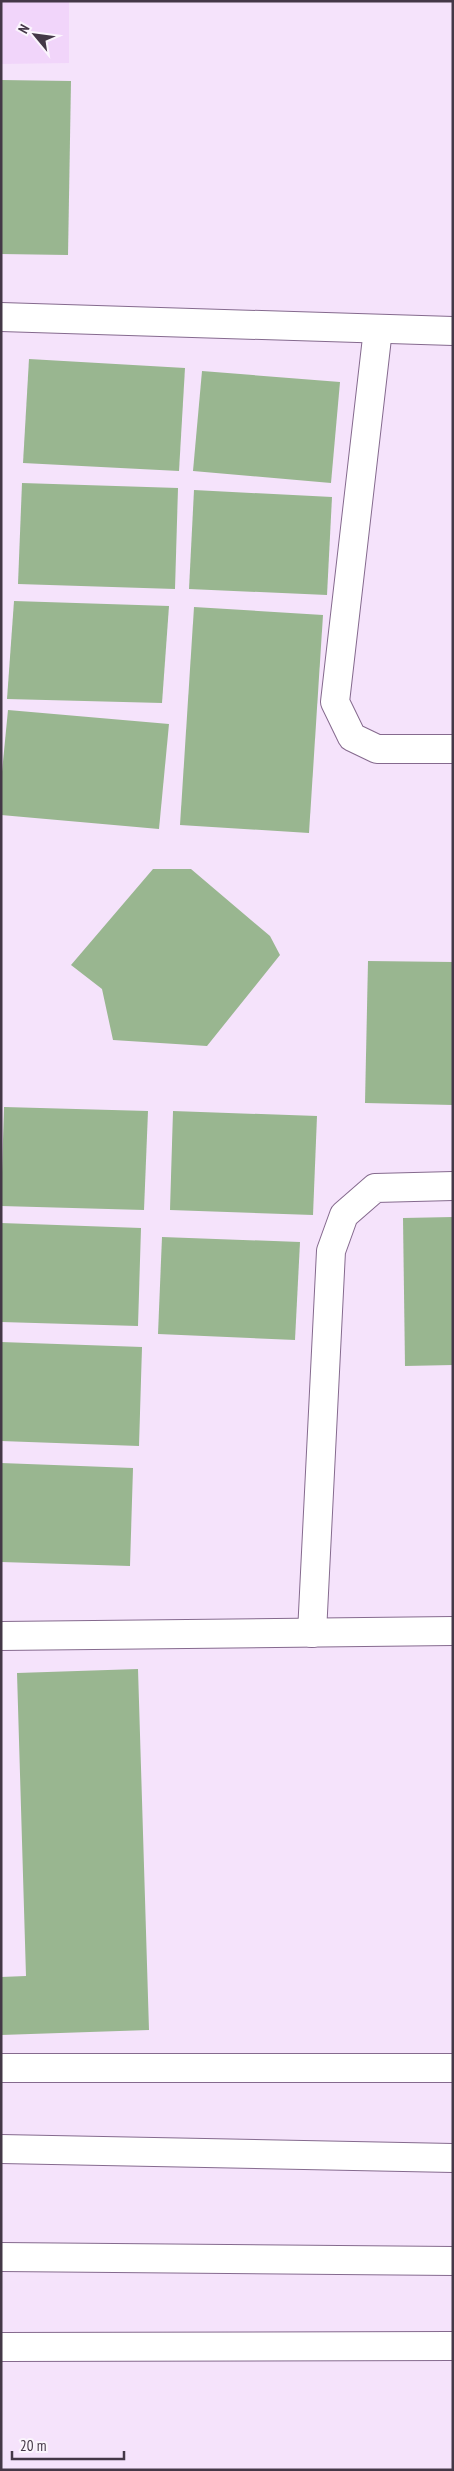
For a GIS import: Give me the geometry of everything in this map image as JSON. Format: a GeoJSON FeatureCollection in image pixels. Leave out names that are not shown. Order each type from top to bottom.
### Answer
{"type":"FeatureCollection","features":[{"type":"Feature","properties":{"kind":"street"},"geometry":{"type":"LineString","coordinates":[[1,317],[453,331]]}},
{"type":"Feature","properties":{"kind":"street"},"geometry":{"type":"LineString","coordinates":[[378,329],[335,702],[352,737],[377,749],[453,749]]}},
{"type":"Feature","properties":{"kind":"street"},"geometry":{"type":"LineString","coordinates":[[312,1633],[331,1251],[344,1215],[375,1188],[453,1186]]}},
{"type":"Feature","properties":{"kind":"street"},"geometry":{"type":"LineString","coordinates":[[1,1636],[453,1631]]}},
{"type":"Feature","properties":{"kind":"street"},"geometry":{"type":"LineString","coordinates":[[1,2068],[453,2068]]}},
{"type":"Feature","properties":{"kind":"street"},"geometry":{"type":"LineString","coordinates":[[1,2149],[453,2158]]}},
{"type":"Feature","properties":{"kind":"street"},"geometry":{"type":"LineString","coordinates":[[1,2257],[453,2261]]}},
{"type":"Feature","properties":{"kind":"street"},"geometry":{"type":"LineString","coordinates":[[1,2347],[453,2346]]}},
{"type":"Feature","properties":{"kind":"shaded area"},"geometry":{"type":"Polygon","coordinates":[[[1,1],[69,1],[69,63],[1,64],[1,1]]]}},
{"type":"Feature","properties":{"kind":"building"},"geometry":{"type":"Polygon","coordinates":[[[1,80],[71,81],[68,255],[1,254],[1,80]]]}},
{"type":"Feature","properties":{"kind":"building"},"geometry":{"type":"Polygon","coordinates":[[[29,359],[185,368],[179,471],[23,463],[29,359]]]}},
{"type":"Feature","properties":{"kind":"building"},"geometry":{"type":"Polygon","coordinates":[[[202,371],[340,382],[331,483],[193,471],[202,371]]]}},
{"type":"Feature","properties":{"kind":"building"},"geometry":{"type":"Polygon","coordinates":[[[22,483],[178,488],[175,589],[18,584],[22,483]]]}},
{"type":"Feature","properties":{"kind":"building"},"geometry":{"type":"Polygon","coordinates":[[[194,490],[332,497],[327,595],[189,589],[194,490]]]}},
{"type":"Feature","properties":{"kind":"building"},"geometry":{"type":"Polygon","coordinates":[[[14,601],[169,606],[162,703],[7,699],[14,601]]]}},
{"type":"Feature","properties":{"kind":"building"},"geometry":{"type":"Polygon","coordinates":[[[194,607],[323,615],[309,833],[180,825],[194,607]]]}},
{"type":"Feature","properties":{"kind":"building"},"geometry":{"type":"Polygon","coordinates":[[[8,710],[169,724],[159,829],[1,815],[1,782],[8,710]]]}},
{"type":"Feature","properties":{"kind":"building"},"geometry":{"type":"Polygon","coordinates":[[[153,869],[191,869],[270,936],[280,955],[207,1046],[113,1040],[102,989],[71,965],[153,869]]]}},
{"type":"Feature","properties":{"kind":"building"},"geometry":{"type":"Polygon","coordinates":[[[368,961],[453,962],[453,1105],[365,1103],[368,961]]]}},
{"type":"Feature","properties":{"kind":"building"},"geometry":{"type":"Polygon","coordinates":[[[4,1107],[148,1111],[144,1210],[1,1206],[4,1107]]]}},
{"type":"Feature","properties":{"kind":"building"},"geometry":{"type":"Polygon","coordinates":[[[173,1111],[317,1116],[313,1215],[170,1210],[173,1111]]]}},
{"type":"Feature","properties":{"kind":"building"},"geometry":{"type":"Polygon","coordinates":[[[453,1217],[453,1365],[405,1366],[403,1218],[453,1217]]]}},
{"type":"Feature","properties":{"kind":"building"},"geometry":{"type":"Polygon","coordinates":[[[1,1223],[141,1228],[138,1326],[1,1322],[1,1223]]]}},
{"type":"Feature","properties":{"kind":"building"},"geometry":{"type":"Polygon","coordinates":[[[162,1237],[300,1242],[295,1340],[158,1334],[162,1237]]]}},
{"type":"Feature","properties":{"kind":"building"},"geometry":{"type":"Polygon","coordinates":[[[1,1342],[142,1347],[139,1446],[1,1441],[1,1342]]]}},
{"type":"Feature","properties":{"kind":"building"},"geometry":{"type":"Polygon","coordinates":[[[1,1463],[133,1468],[130,1566],[1,1562],[1,1463]]]}},
{"type":"Feature","properties":{"kind":"building"},"geometry":{"type":"Polygon","coordinates":[[[138,1669],[149,2030],[1,2035],[1,1977],[26,1976],[17,1673],[138,1669]]]}}]}
